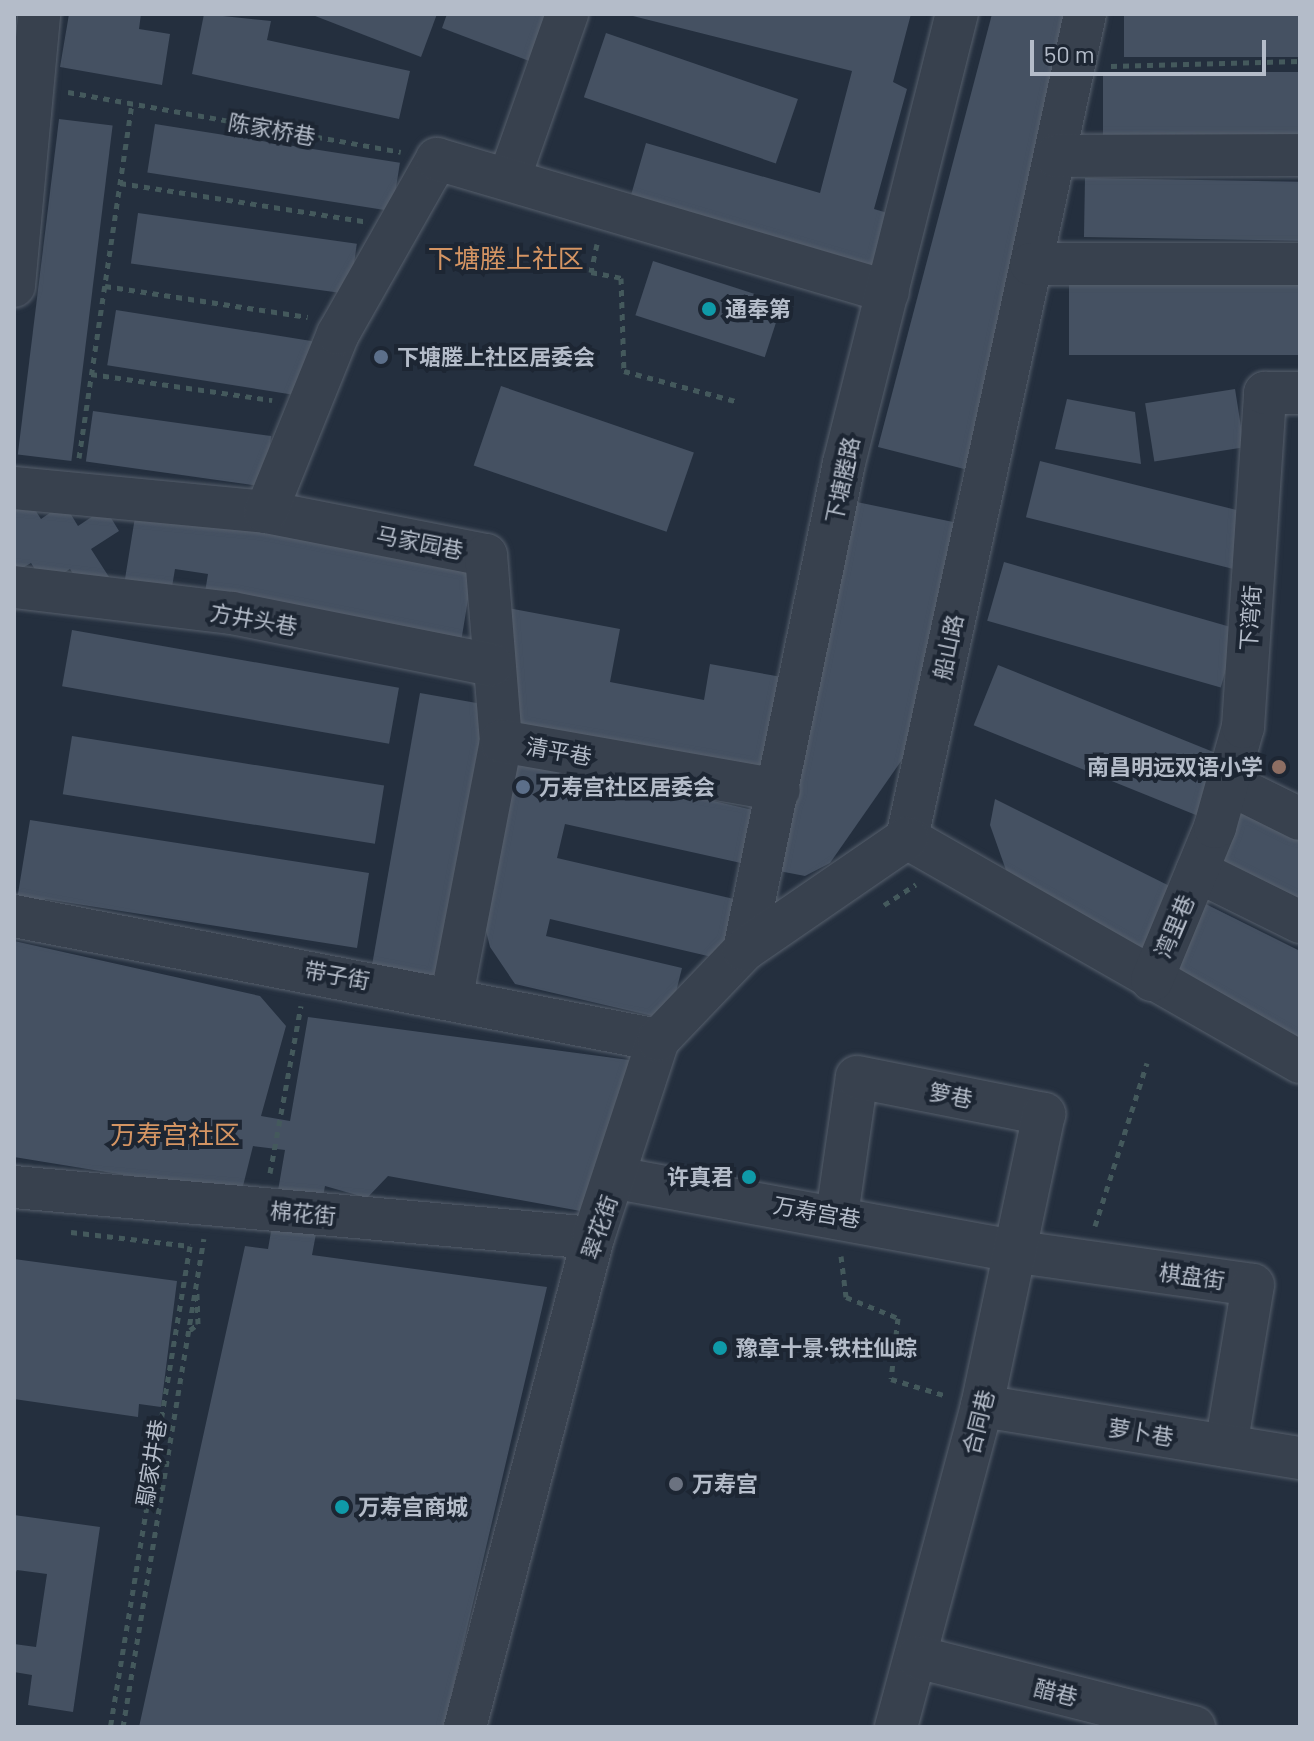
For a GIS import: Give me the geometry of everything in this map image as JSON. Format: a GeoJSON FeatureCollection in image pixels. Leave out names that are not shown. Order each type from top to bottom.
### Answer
{"type":"FeatureCollection","features":[{"type":"Feature","properties":{"kind":"street"},"geometry":{"type":"LineString","coordinates":[[14,286],[39,14]]}},
{"type":"Feature","properties":{"kind":"street"},"geometry":{"type":"LineString","coordinates":[[509,179],[567,14]]}},
{"type":"Feature","properties":{"kind":"street","name":"下塘塍路"},"geometry":{"type":"LineString","coordinates":[[744,950],[844,463],[957,14]]}},
{"type":"Feature","properties":{"kind":"street","name":"船山路"},"geometry":{"type":"LineString","coordinates":[[907,838],[1085,14]]}},
{"type":"Feature","properties":{"kind":"street"},"geometry":{"type":"LineString","coordinates":[[1055,156],[1300,155]]}},
{"type":"Feature","properties":{"kind":"street"},"geometry":{"type":"LineString","coordinates":[[266,512],[345,323],[437,159],[888,292]]}},
{"type":"Feature","properties":{"kind":"street"},"geometry":{"type":"LineString","coordinates":[[1031,264],[1300,264]]}},
{"type":"Feature","properties":{"kind":"street","name":"下湾街"},"geometry":{"type":"LineString","coordinates":[[1197,871],[1243,727],[1265,393],[1300,393]]}},
{"type":"Feature","properties":{"kind":"street","name":"马家园巷"},"geometry":{"type":"LineString","coordinates":[[14,488],[266,512],[486,555],[492,665],[501,741]]}},
{"type":"Feature","properties":{"kind":"street","name":"方井头巷"},"geometry":{"type":"LineString","coordinates":[[14,587],[232,613],[492,665]]}},
{"type":"Feature","properties":{"kind":"street","name":"清平巷"},"geometry":{"type":"LineString","coordinates":[[452,996],[501,741],[779,790]]}},
{"type":"Feature","properties":{"kind":"street"},"geometry":{"type":"LineString","coordinates":[[1227,783],[1300,819]]}},
{"type":"Feature","properties":{"kind":"street"},"geometry":{"type":"LineString","coordinates":[[907,838],[1300,1062]]}},
{"type":"Feature","properties":{"kind":"street","name":"翠花街"},"geometry":{"type":"LineString","coordinates":[[465,1727],[593,1238],[616,1178],[658,1040],[744,950],[810,916],[907,838]]}},
{"type":"Feature","properties":{"kind":"street"},"geometry":{"type":"LineString","coordinates":[[1197,871],[1300,922]]}},
{"type":"Feature","properties":{"kind":"street","name":"湾里巷"},"geometry":{"type":"LineString","coordinates":[[1152,980],[1197,871]]}},
{"type":"Feature","properties":{"kind":"street","name":"带子街"},"geometry":{"type":"LineString","coordinates":[[14,916],[452,996],[658,1040]]}},
{"type":"Feature","properties":{"kind":"street","name":"箩巷"},"geometry":{"type":"LineString","coordinates":[[837,1215],[857,1077],[1044,1114]]}},
{"type":"Feature","properties":{"kind":"street","name":"合同巷"},"geometry":{"type":"LineString","coordinates":[[896,1727],[982,1406],[1018,1252],[1044,1114]]}},
{"type":"Feature","properties":{"kind":"street","name":"万寿宫巷"},"geometry":{"type":"LineString","coordinates":[[616,1178],[837,1215],[1018,1252]]}},
{"type":"Feature","properties":{"kind":"street","name":"棉花街"},"geometry":{"type":"LineString","coordinates":[[14,1187],[593,1238]]}},
{"type":"Feature","properties":{"kind":"street","name":"棋盘街"},"geometry":{"type":"LineString","coordinates":[[1018,1252],[1253,1285],[1226,1446]]}},
{"type":"Feature","properties":{"kind":"street","name":"萝卜巷"},"geometry":{"type":"LineString","coordinates":[[982,1406],[1300,1458]]}},
{"type":"Feature","properties":{"kind":"street","name":"醋巷"},"geometry":{"type":"LineString","coordinates":[[917,1657],[1194,1727]]}},
{"type":"Feature","properties":{"kind":"path"},"geometry":{"type":"LineString","coordinates":[[1074,67],[1300,61]]}},
{"type":"Feature","properties":{"kind":"path","name":"陈家桥巷"},"geometry":{"type":"LineString","coordinates":[[33,85],[437,159]]}},
{"type":"Feature","properties":{"kind":"path"},"geometry":{"type":"LineString","coordinates":[[73,494],[132,103]]}},
{"type":"Feature","properties":{"kind":"path"},"geometry":{"type":"LineString","coordinates":[[120,183],[399,226]]}},
{"type":"Feature","properties":{"kind":"path"},"geometry":{"type":"LineString","coordinates":[[604,207],[591,272],[621,278],[624,371],[739,402]]}},
{"type":"Feature","properties":{"kind":"path"},"geometry":{"type":"LineString","coordinates":[[104,286],[345,323]]}},
{"type":"Feature","properties":{"kind":"path"},"geometry":{"type":"LineString","coordinates":[[91,374],[309,405]]}},
{"type":"Feature","properties":{"kind":"path"},"geometry":{"type":"LineString","coordinates":[[263,1209],[308,970]]}},
{"type":"Feature","properties":{"kind":"path"},"geometry":{"type":"LineString","coordinates":[[1084,1261],[1147,1063]]}},
{"type":"Feature","properties":{"kind":"path","name":"鄢家井巷"},"geometry":{"type":"LineString","coordinates":[[123,1727],[210,1204]]}},
{"type":"Feature","properties":{"kind":"path"},"geometry":{"type":"LineString","coordinates":[[837,1215],[846,1297],[898,1318],[891,1379],[982,1406]]}},
{"type":"Feature","properties":{"kind":"path"},"geometry":{"type":"LineString","coordinates":[[58,1230],[190,1246],[110,1727]]}},
{"type":"Feature","properties":{"kind":"building"},"geometry":{"type":"Polygon","coordinates":[[[69,14],[141,14],[139,29],[170,34],[162,85],[60,67],[69,14]]]}},
{"type":"Feature","properties":{"kind":"building"},"geometry":{"type":"Polygon","coordinates":[[[204,14],[271,21],[267,40],[410,71],[399,119],[192,74],[204,14]]]}},
{"type":"Feature","properties":{"kind":"building"},"geometry":{"type":"Polygon","coordinates":[[[310,14],[437,14],[421,57],[310,14]]]}},
{"type":"Feature","properties":{"kind":"building"},"geometry":{"type":"Polygon","coordinates":[[[447,14],[565,14],[545,67],[442,28],[447,14]]]}},
{"type":"Feature","properties":{"kind":"building"},"geometry":{"type":"Polygon","coordinates":[[[625,14],[911,14],[893,82],[907,89],[874,209],[891,214],[874,275],[629,202],[646,143],[820,193],[852,71],[625,14]]]}},
{"type":"Feature","properties":{"kind":"building"},"geometry":{"type":"Polygon","coordinates":[[[992,14],[1072,14],[972,471],[878,447],[992,14]]]}},
{"type":"Feature","properties":{"kind":"building"},"geometry":{"type":"Polygon","coordinates":[[[1124,14],[1300,14],[1300,57],[1124,57],[1124,14]]]}},
{"type":"Feature","properties":{"kind":"building"},"geometry":{"type":"Polygon","coordinates":[[[606,33],[798,99],[776,163],[584,97],[606,33]]]}},
{"type":"Feature","properties":{"kind":"building"},"geometry":{"type":"Polygon","coordinates":[[[1103,72],[1300,72],[1300,143],[1103,143],[1103,72]]]}},
{"type":"Feature","properties":{"kind":"building"},"geometry":{"type":"Polygon","coordinates":[[[59,119],[113,126],[71,461],[18,454],[59,119]]]}},
{"type":"Feature","properties":{"kind":"building"},"geometry":{"type":"Polygon","coordinates":[[[155,124],[400,163],[392,211],[147,172],[155,124]]]}},
{"type":"Feature","properties":{"kind":"building"},"geometry":{"type":"Polygon","coordinates":[[[1085,178],[1300,182],[1299,241],[1084,237],[1085,178]]]}},
{"type":"Feature","properties":{"kind":"building"},"geometry":{"type":"Polygon","coordinates":[[[138,213],[357,244],[350,294],[131,264],[138,213]]]}},
{"type":"Feature","properties":{"kind":"building","name":"通奉第"},"geometry":{"type":"Polygon","coordinates":[[[653,261],[782,303],[765,357],[635,315],[653,261]]]}},
{"type":"Feature","properties":{"kind":"building"},"geometry":{"type":"Polygon","coordinates":[[[1069,285],[1300,285],[1300,355],[1069,355],[1069,285]]]}},
{"type":"Feature","properties":{"kind":"building"},"geometry":{"type":"Polygon","coordinates":[[[116,310],[317,342],[309,397],[107,365],[116,310]]]}},
{"type":"Feature","properties":{"kind":"building"},"geometry":{"type":"Polygon","coordinates":[[[501,386],[694,452],[667,532],[474,465],[501,386]]]}},
{"type":"Feature","properties":{"kind":"building"},"geometry":{"type":"Polygon","coordinates":[[[1235,389],[1244,447],[1154,462],[1145,403],[1235,389]]]}},
{"type":"Feature","properties":{"kind":"building"},"geometry":{"type":"Polygon","coordinates":[[[1067,399],[1135,412],[1141,464],[1055,449],[1067,399]]]}},
{"type":"Feature","properties":{"kind":"building"},"geometry":{"type":"Polygon","coordinates":[[[93,411],[271,436],[264,487],[86,462],[93,411]]]}},
{"type":"Feature","properties":{"kind":"building"},"geometry":{"type":"Polygon","coordinates":[[[1040,461],[1252,514],[1237,570],[1026,517],[1040,461]]]}},
{"type":"Feature","properties":{"kind":"building"},"geometry":{"type":"Polygon","coordinates":[[[24,493],[41,519],[64,503],[78,526],[105,508],[119,531],[91,549],[109,577],[85,593],[70,569],[45,585],[31,563],[14,573],[14,499],[24,493]]]}},
{"type":"Feature","properties":{"kind":"building"},"geometry":{"type":"Polygon","coordinates":[[[852,501],[958,523],[913,744],[830,863],[805,876],[779,871],[852,501]]]}},
{"type":"Feature","properties":{"kind":"building"},"geometry":{"type":"Polygon","coordinates":[[[136,511],[473,569],[461,642],[204,598],[208,574],[175,569],[171,593],[124,585],[136,511]]]}},
{"type":"Feature","properties":{"kind":"building"},"geometry":{"type":"Polygon","coordinates":[[[1004,562],[1238,629],[1221,688],[987,621],[1004,562]]]}},
{"type":"Feature","properties":{"kind":"building"},"geometry":{"type":"Polygon","coordinates":[[[498,606],[620,629],[610,682],[704,700],[710,664],[793,679],[773,779],[510,728],[498,606]]]}},
{"type":"Feature","properties":{"kind":"building"},"geometry":{"type":"Polygon","coordinates":[[[72,630],[399,688],[389,744],[62,686],[72,630]]]}},
{"type":"Feature","properties":{"kind":"building"},"geometry":{"type":"Polygon","coordinates":[[[998,665],[1223,756],[1199,816],[974,725],[998,665]]]}},
{"type":"Feature","properties":{"kind":"building"},"geometry":{"type":"Polygon","coordinates":[[[420,693],[488,705],[439,985],[371,973],[420,693]]]}},
{"type":"Feature","properties":{"kind":"building"},"geometry":{"type":"Polygon","coordinates":[[[72,736],[384,785],[375,844],[63,794],[72,736]]]}},
{"type":"Feature","properties":{"kind":"building"},"geometry":{"type":"Polygon","coordinates":[[[537,761],[762,812],[750,865],[565,824],[557,858],[734,899],[724,947],[712,957],[550,919],[546,936],[682,968],[673,1004],[661,1018],[515,984],[490,947],[479,903],[513,766],[537,761]]]}},
{"type":"Feature","properties":{"kind":"building"},"geometry":{"type":"Polygon","coordinates":[[[995,799],[1300,951],[1300,1043],[1007,873],[990,825],[995,799]]]}},
{"type":"Feature","properties":{"kind":"building"},"geometry":{"type":"Polygon","coordinates":[[[1247,801],[1300,826],[1300,901],[1218,863],[1247,801]]]}},
{"type":"Feature","properties":{"kind":"building"},"geometry":{"type":"Polygon","coordinates":[[[30,820],[369,873],[357,948],[45,899],[43,910],[16,906],[30,820]]]}},
{"type":"Feature","properties":{"kind":"building"},"geometry":{"type":"Polygon","coordinates":[[[14,941],[260,996],[286,1026],[261,1116],[290,1121],[308,1017],[629,1060],[597,1214],[388,1176],[367,1198],[325,1186],[312,1255],[547,1287],[444,1727],[139,1727],[245,1246],[268,1249],[285,1150],[253,1146],[241,1194],[14,1157],[14,941]]]}},
{"type":"Feature","properties":{"kind":"building"},"geometry":{"type":"Polygon","coordinates":[[[14,1259],[177,1281],[161,1407],[139,1404],[138,1417],[14,1399],[14,1259]]]}},
{"type":"Feature","properties":{"kind":"building"},"geometry":{"type":"Polygon","coordinates":[[[14,1515],[100,1527],[73,1712],[28,1705],[32,1675],[14,1672],[14,1644],[36,1647],[47,1574],[17,1570],[14,1576],[14,1515]]]}},
{"type":"Feature","properties":{"kind":"place","name":"通奉第"},"geometry":{"type":"Point","coordinates":[709,309]}},
{"type":"Feature","properties":{"kind":"place","name":"下塘塍上社区居委会"},"geometry":{"type":"Point","coordinates":[381,357]}},
{"type":"Feature","properties":{"kind":"place","name":"南昌明远双语小学"},"geometry":{"type":"Point","coordinates":[1279,767]}},
{"type":"Feature","properties":{"kind":"place","name":"万寿宫社区居委会"},"geometry":{"type":"Point","coordinates":[523,787]}},
{"type":"Feature","properties":{"kind":"place","name":"许真君"},"geometry":{"type":"Point","coordinates":[749,1177]}},
{"type":"Feature","properties":{"kind":"place","name":"豫章十景·铁柱仙踪"},"geometry":{"type":"Point","coordinates":[720,1348]}},
{"type":"Feature","properties":{"kind":"place","name":"万寿宫"},"geometry":{"type":"Point","coordinates":[676,1484]}},
{"type":"Feature","properties":{"kind":"place","name":"万寿宫商城"},"geometry":{"type":"Point","coordinates":[342,1507]}},
{"type":"Feature","properties":{"kind":"district","name":"下塘塍上社区"},"geometry":{"type":"Point","coordinates":[506,258]}},
{"type":"Feature","properties":{"kind":"district","name":"万寿宫社区"},"geometry":{"type":"Point","coordinates":[175,1134]}}]}
